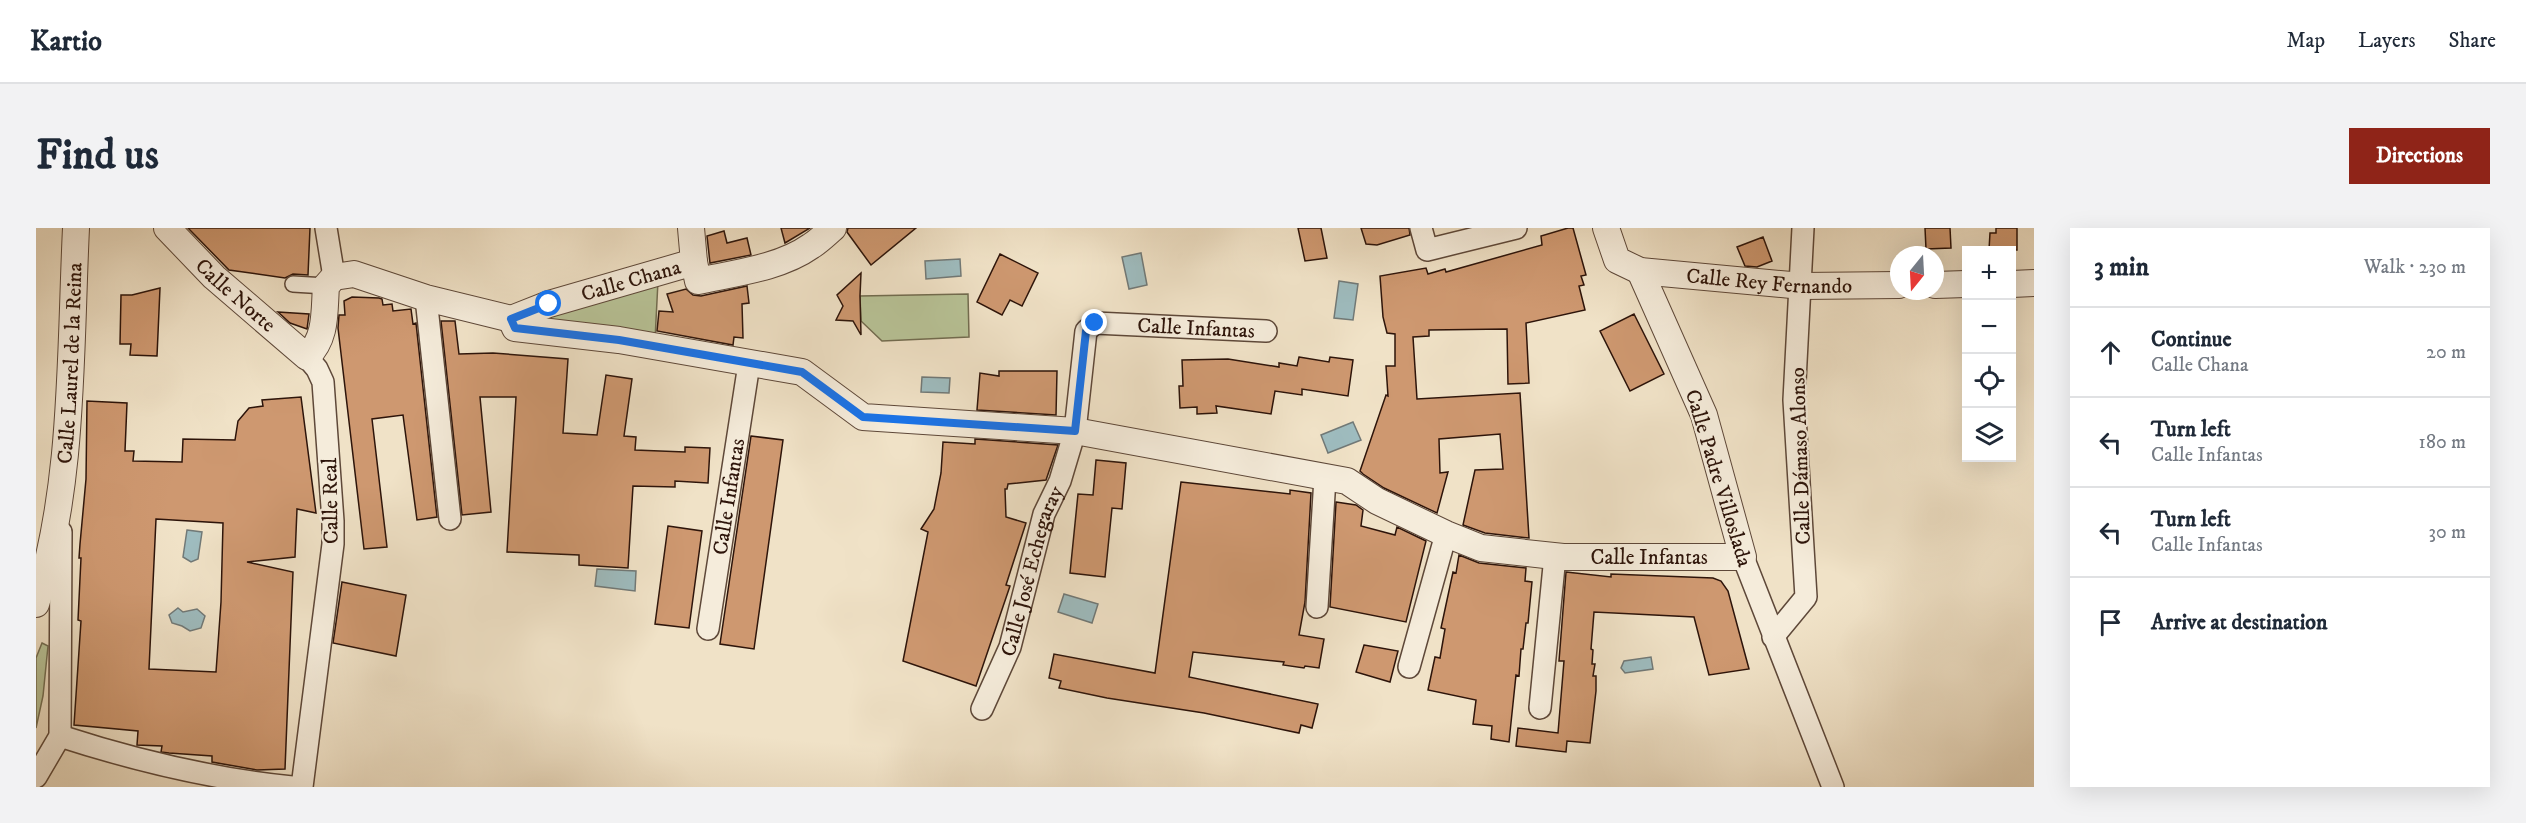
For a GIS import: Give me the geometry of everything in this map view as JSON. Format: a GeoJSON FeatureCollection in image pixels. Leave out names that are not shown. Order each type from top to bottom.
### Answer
{"type":"FeatureCollection","features":[{"type":"Feature","properties":{"kind":"street","name":"Calle Laurel de la Reina"},"geometry":{"type":"LineString","coordinates":[[36,604],[48,567],[64,478],[76,228]]}},
{"type":"Feature","properties":{"kind":"street","name":"Calle Norte"},"geometry":{"type":"LineString","coordinates":[[167,228],[214,277],[307,357]]}},
{"type":"Feature","properties":{"kind":"street"},"geometry":{"type":"LineString","coordinates":[[307,357],[322,337],[330,282],[326,228]]}},
{"type":"Feature","properties":{"kind":"street"},"geometry":{"type":"LineString","coordinates":[[692,228],[694,262]]}},
{"type":"Feature","properties":{"kind":"street","name":"Calle Chana"},"geometry":{"type":"LineString","coordinates":[[511,319],[549,304],[694,262],[698,281],[765,266],[810,247],[833,228]]}},
{"type":"Feature","properties":{"kind":"street"},"geometry":{"type":"LineString","coordinates":[[1421,228],[1427,250],[1516,228]]}},
{"type":"Feature","properties":{"kind":"street"},"geometry":{"type":"LineString","coordinates":[[1606,228],[1617,260],[1640,271]]}},
{"type":"Feature","properties":{"kind":"street","name":"Calle Dámaso Alonso"},"geometry":{"type":"LineString","coordinates":[[1777,646],[1806,597],[1794,400],[1802,286],[1803,228]]}},
{"type":"Feature","properties":{"kind":"street","name":"Calle Rey Fernando"},"geometry":{"type":"LineString","coordinates":[[1640,271],[1802,286],[1890,285]]}},
{"type":"Feature","properties":{"kind":"street","name":"Calle Padre Villoslada"},"geometry":{"type":"LineString","coordinates":[[1640,271],[1704,415],[1743,557],[1833,787]]}},
{"type":"Feature","properties":{"kind":"street","name":"Calle Infantas"},"geometry":{"type":"LineString","coordinates":[[330,282],[354,274],[426,298],[511,319],[515,328],[619,340],[802,372],[863,417],[1075,431],[1347,481],[1377,501],[1481,548],[1555,556],[1743,557]]}},
{"type":"Feature","properties":{"kind":"street"},"geometry":{"type":"LineString","coordinates":[[293,284],[330,282]]}},
{"type":"Feature","properties":{"kind":"street"},"geometry":{"type":"LineString","coordinates":[[2016,284],[2034,283]]}},
{"type":"Feature","properties":{"kind":"street"},"geometry":{"type":"LineString","coordinates":[[1944,285],[1962,284]]}},
{"type":"Feature","properties":{"kind":"street"},"geometry":{"type":"LineString","coordinates":[[426,298],[450,519]]}},
{"type":"Feature","properties":{"kind":"street","name":"Calle Infantas"},"geometry":{"type":"LineString","coordinates":[[1075,431],[1086,331],[1095,323],[1266,331]]}},
{"type":"Feature","properties":{"kind":"street","name":"Calle Real"},"geometry":{"type":"LineString","coordinates":[[302,787],[331,555],[333,521],[333,490],[323,382],[317,369],[307,357]]}},
{"type":"Feature","properties":{"kind":"street","name":"Calle Infantas"},"geometry":{"type":"LineString","coordinates":[[708,629],[748,364]]}},
{"type":"Feature","properties":{"kind":"street","name":"Calle José Echegaray"},"geometry":{"type":"LineString","coordinates":[[982,709],[1010,647],[1044,514],[1060,481],[1075,431]]}},
{"type":"Feature","properties":{"kind":"street"},"geometry":{"type":"LineString","coordinates":[[1317,607],[1325,478]]}},
{"type":"Feature","properties":{"kind":"street","name":"Calle Laurel de la Reina"},"geometry":{"type":"LineString","coordinates":[[60,498],[60,736]]}},
{"type":"Feature","properties":{"kind":"street"},"geometry":{"type":"LineString","coordinates":[[1409,667],[1446,534]]}},
{"type":"Feature","properties":{"kind":"street"},"geometry":{"type":"LineString","coordinates":[[1540,708],[1555,556]]}},
{"type":"Feature","properties":{"kind":"street"},"geometry":{"type":"LineString","coordinates":[[36,777],[60,736],[173,770],[235,782],[292,787]]}},
{"type":"Feature","properties":{"kind":"green space"},"geometry":{"type":"Polygon","coordinates":[[[658,281],[655,340],[546,321],[544,312],[658,281]]]}},
{"type":"Feature","properties":{"kind":"green space"},"geometry":{"type":"Polygon","coordinates":[[[968,294],[969,337],[882,341],[861,321],[860,296],[968,294]]]}},
{"type":"Feature","properties":{"kind":"green space"},"geometry":{"type":"Polygon","coordinates":[[[42,643],[48,646],[43,696],[36,728],[36,658],[42,643]]]}},
{"type":"Feature","properties":{"kind":"water"},"geometry":{"type":"Polygon","coordinates":[[[1141,253],[1147,285],[1129,289],[1122,257],[1141,253]]]}},
{"type":"Feature","properties":{"kind":"water"},"geometry":{"type":"Polygon","coordinates":[[[960,259],[961,276],[926,279],[925,261],[960,259]]]}},
{"type":"Feature","properties":{"kind":"water"},"geometry":{"type":"Polygon","coordinates":[[[1339,281],[1358,284],[1353,320],[1334,318],[1339,281]]]}},
{"type":"Feature","properties":{"kind":"water"},"geometry":{"type":"Polygon","coordinates":[[[922,377],[950,378],[949,393],[921,392],[922,377]]]}},
{"type":"Feature","properties":{"kind":"water"},"geometry":{"type":"Polygon","coordinates":[[[1353,422],[1361,440],[1328,453],[1321,435],[1353,422]]]}},
{"type":"Feature","properties":{"kind":"water"},"geometry":{"type":"Polygon","coordinates":[[[187,530],[202,532],[198,559],[191,562],[183,557],[187,530]]]}},
{"type":"Feature","properties":{"kind":"water"},"geometry":{"type":"Polygon","coordinates":[[[597,569],[636,571],[635,591],[595,586],[597,569]]]}},
{"type":"Feature","properties":{"kind":"water"},"geometry":{"type":"Polygon","coordinates":[[[1064,594],[1098,604],[1092,623],[1058,612],[1064,594]]]}},
{"type":"Feature","properties":{"kind":"water"},"geometry":{"type":"Polygon","coordinates":[[[178,608],[183,612],[197,609],[205,616],[201,628],[190,631],[172,623],[169,615],[178,608]]]}},
{"type":"Feature","properties":{"kind":"water"},"geometry":{"type":"Polygon","coordinates":[[[1651,657],[1653,669],[1625,673],[1621,668],[1624,661],[1651,657]]]}},
{"type":"Feature","properties":{"kind":"building"},"geometry":{"type":"Polygon","coordinates":[[[188,228],[310,228],[308,275],[293,274],[285,278],[229,270],[188,228]]]}},
{"type":"Feature","properties":{"kind":"building"},"geometry":{"type":"Polygon","coordinates":[[[781,228],[810,228],[785,243],[781,228]]]}},
{"type":"Feature","properties":{"kind":"building"},"geometry":{"type":"Polygon","coordinates":[[[848,228],[916,228],[871,265],[847,232],[848,228]]]}},
{"type":"Feature","properties":{"kind":"building"},"geometry":{"type":"Polygon","coordinates":[[[1298,228],[1321,228],[1327,258],[1305,261],[1298,228]]]}},
{"type":"Feature","properties":{"kind":"building"},"geometry":{"type":"Polygon","coordinates":[[[1361,228],[1409,228],[1410,235],[1377,245],[1366,244],[1361,228]]]}},
{"type":"Feature","properties":{"kind":"building"},"geometry":{"type":"Polygon","coordinates":[[[1573,228],[1586,275],[1581,276],[1584,285],[1579,286],[1585,310],[1526,323],[1529,383],[1508,384],[1507,329],[1429,330],[1429,336],[1413,337],[1417,399],[1520,393],[1529,538],[1485,533],[1463,525],[1475,470],[1503,469],[1500,434],[1439,439],[1440,473],[1448,472],[1437,513],[1384,488],[1363,474],[1360,471],[1386,395],[1388,396],[1386,366],[1395,366],[1395,334],[1387,333],[1383,317],[1380,276],[1426,268],[1428,274],[1445,269],[1446,272],[1542,245],[1541,236],[1573,228]]]}},
{"type":"Feature","properties":{"kind":"building"},"geometry":{"type":"Polygon","coordinates":[[[1925,228],[1950,228],[1951,248],[1926,246],[1925,228]]]}},
{"type":"Feature","properties":{"kind":"building"},"geometry":{"type":"Polygon","coordinates":[[[1996,228],[2017,228],[2017,250],[2016,246],[1989,246],[1990,233],[1996,233],[1996,228]]]}},
{"type":"Feature","properties":{"kind":"building"},"geometry":{"type":"Polygon","coordinates":[[[724,231],[727,243],[747,238],[751,255],[710,263],[707,236],[724,231]]]}},
{"type":"Feature","properties":{"kind":"building"},"geometry":{"type":"Polygon","coordinates":[[[1763,237],[1772,261],[1757,267],[1745,266],[1737,247],[1763,237]]]}},
{"type":"Feature","properties":{"kind":"building"},"geometry":{"type":"Polygon","coordinates":[[[1000,254],[1038,273],[1022,306],[1010,300],[1002,315],[977,302],[1000,254]]]}},
{"type":"Feature","properties":{"kind":"building"},"geometry":{"type":"Polygon","coordinates":[[[861,273],[861,335],[853,321],[836,320],[843,306],[837,295],[861,273]]]}},
{"type":"Feature","properties":{"kind":"building"},"geometry":{"type":"Polygon","coordinates":[[[747,286],[749,303],[742,304],[743,338],[734,337],[733,345],[657,331],[659,311],[673,312],[667,294],[686,289],[693,295],[701,296],[747,286]]]}},
{"type":"Feature","properties":{"kind":"building"},"geometry":{"type":"Polygon","coordinates":[[[160,288],[157,356],[130,355],[131,344],[120,344],[121,295],[132,295],[160,288]]]}},
{"type":"Feature","properties":{"kind":"building"},"geometry":{"type":"Polygon","coordinates":[[[352,297],[382,299],[383,305],[392,304],[393,311],[411,309],[413,324],[416,323],[437,517],[417,520],[403,415],[372,419],[387,547],[364,549],[338,328],[339,315],[345,315],[344,301],[352,297]]]}},
{"type":"Feature","properties":{"kind":"building"},"geometry":{"type":"Polygon","coordinates":[[[278,312],[309,314],[307,329],[290,323],[278,312]]]}},
{"type":"Feature","properties":{"kind":"building"},"geometry":{"type":"Polygon","coordinates":[[[1634,314],[1664,374],[1630,391],[1600,331],[1634,314]]]}},
{"type":"Feature","properties":{"kind":"building"},"geometry":{"type":"Polygon","coordinates":[[[441,321],[455,321],[459,354],[493,353],[568,359],[563,433],[597,435],[606,375],[632,379],[624,436],[636,437],[635,450],[685,452],[685,447],[710,448],[708,483],[675,481],[675,487],[633,486],[628,568],[579,565],[579,555],[507,552],[516,397],[480,397],[491,512],[462,515],[441,321]]]}},
{"type":"Feature","properties":{"kind":"building"},"geometry":{"type":"Polygon","coordinates":[[[1299,357],[1329,362],[1330,357],[1353,360],[1348,396],[1302,389],[1302,395],[1275,391],[1271,414],[1216,406],[1217,413],[1197,414],[1197,407],[1180,408],[1179,386],[1183,386],[1182,360],[1228,359],[1279,367],[1279,363],[1297,366],[1299,357]]]}},
{"type":"Feature","properties":{"kind":"building"},"geometry":{"type":"Polygon","coordinates":[[[999,371],[1057,371],[1056,415],[977,410],[980,373],[999,376],[999,371]]]}},
{"type":"Feature","properties":{"kind":"building"},"geometry":{"type":"Polygon","coordinates":[[[301,397],[316,513],[297,509],[295,557],[247,562],[293,572],[285,769],[257,770],[212,762],[212,756],[161,752],[162,746],[137,745],[138,731],[74,725],[81,621],[78,620],[81,558],[79,558],[86,479],[87,401],[127,403],[125,451],[134,451],[133,461],[182,462],[183,439],[235,440],[238,421],[249,408],[263,406],[262,400],[301,397]],[[156,519],[149,669],[216,672],[223,523],[156,519]]]}},
{"type":"Feature","properties":{"kind":"building"},"geometry":{"type":"Polygon","coordinates":[[[751,436],[783,440],[754,649],[720,644],[751,436]]]}},
{"type":"Feature","properties":{"kind":"building"},"geometry":{"type":"Polygon","coordinates":[[[975,439],[1058,445],[1046,480],[1008,484],[1005,489],[1006,517],[1026,523],[1006,585],[1010,586],[976,686],[903,661],[928,532],[921,529],[934,509],[941,473],[943,442],[975,444],[975,439]]]}},
{"type":"Feature","properties":{"kind":"building"},"geometry":{"type":"Polygon","coordinates":[[[1096,460],[1126,463],[1122,509],[1112,508],[1105,577],[1070,573],[1078,494],[1093,495],[1096,460]]]}},
{"type":"Feature","properties":{"kind":"building"},"geometry":{"type":"Polygon","coordinates":[[[1181,482],[1290,494],[1290,490],[1311,493],[1305,602],[1299,635],[1324,639],[1319,668],[1305,666],[1304,668],[1283,665],[1284,662],[1193,652],[1189,677],[1318,704],[1312,728],[1301,725],[1299,733],[1204,713],[1107,698],[1059,688],[1061,681],[1049,678],[1054,654],[1155,673],[1181,482]]]}},
{"type":"Feature","properties":{"kind":"building"},"geometry":{"type":"Polygon","coordinates":[[[1336,502],[1356,505],[1363,510],[1361,526],[1395,535],[1397,527],[1426,541],[1406,622],[1330,607],[1336,502]]]}},
{"type":"Feature","properties":{"kind":"building"},"geometry":{"type":"Polygon","coordinates":[[[668,526],[702,531],[689,628],[655,624],[668,526]]]}},
{"type":"Feature","properties":{"kind":"building"},"geometry":{"type":"Polygon","coordinates":[[[1459,555],[1479,563],[1526,568],[1525,581],[1532,582],[1519,676],[1516,675],[1509,742],[1491,739],[1492,726],[1473,724],[1476,700],[1428,690],[1435,657],[1440,658],[1445,629],[1441,628],[1459,555]]]}},
{"type":"Feature","properties":{"kind":"building"},"geometry":{"type":"Polygon","coordinates":[[[1566,572],[1611,577],[1611,574],[1713,578],[1721,581],[1728,591],[1749,669],[1709,675],[1694,617],[1594,612],[1591,649],[1593,650],[1592,664],[1595,664],[1593,676],[1596,676],[1596,691],[1590,743],[1567,741],[1566,752],[1516,746],[1518,728],[1558,733],[1564,661],[1559,661],[1566,572]]]}},
{"type":"Feature","properties":{"kind":"building"},"geometry":{"type":"Polygon","coordinates":[[[342,582],[406,595],[396,656],[333,643],[342,582]]]}},
{"type":"Feature","properties":{"kind":"building"},"geometry":{"type":"Polygon","coordinates":[[[1364,645],[1398,651],[1390,682],[1356,672],[1364,645]]]}},
{"type":"Feature","properties":{"kind":"route"},"geometry":{"type":"LineString","coordinates":[[549,304],[511,319],[515,328],[619,340],[802,372],[863,417],[1075,431],[1086,331],[1095,323]]}}]}
